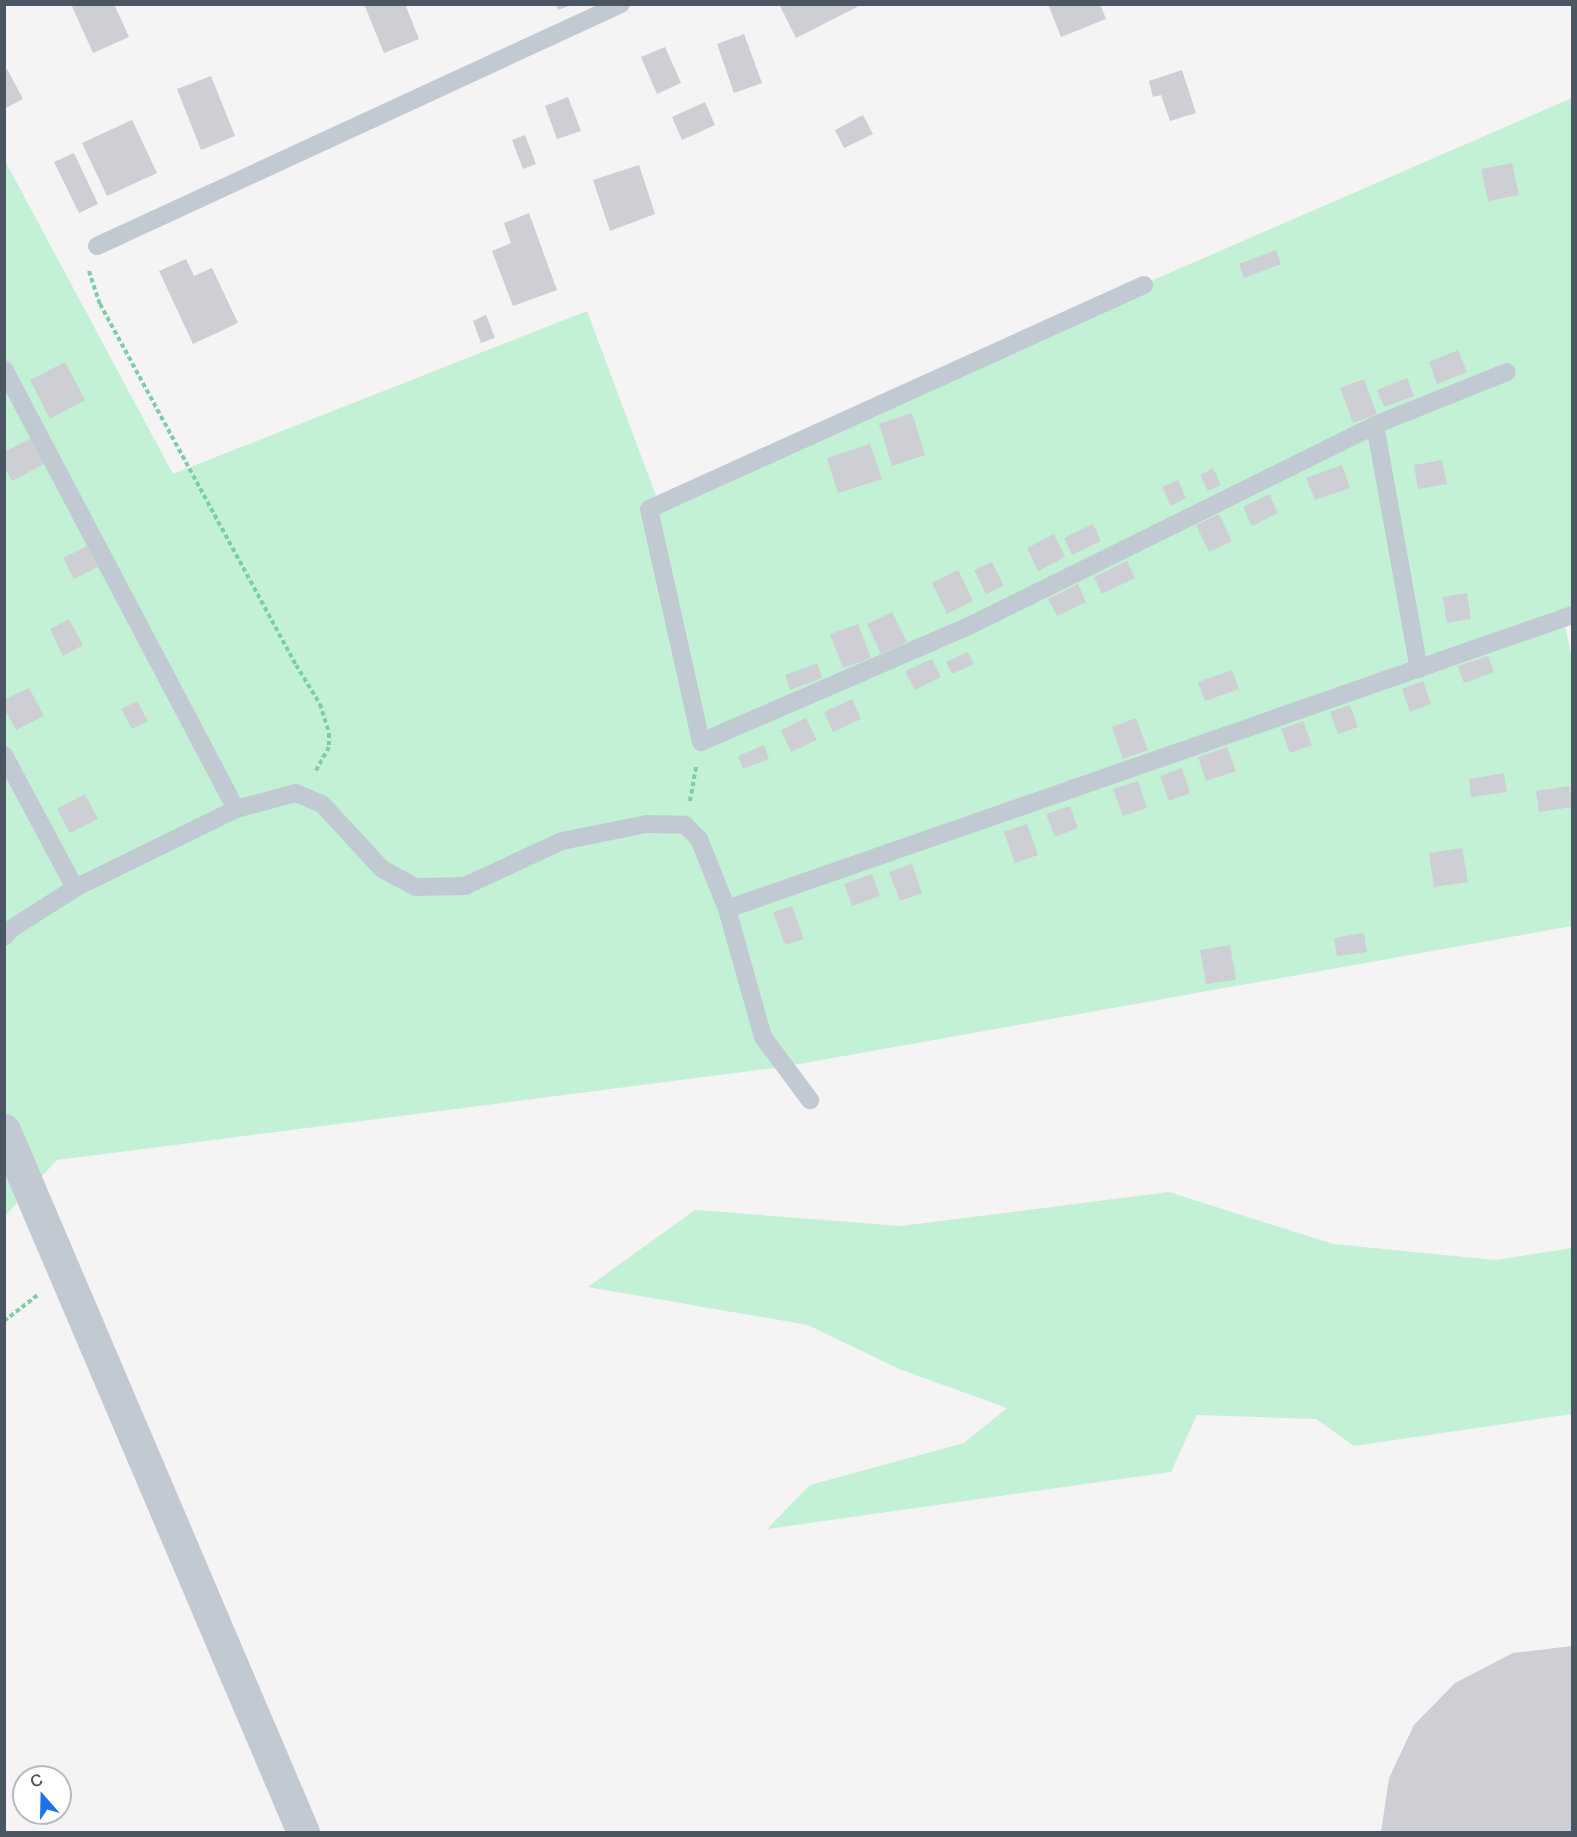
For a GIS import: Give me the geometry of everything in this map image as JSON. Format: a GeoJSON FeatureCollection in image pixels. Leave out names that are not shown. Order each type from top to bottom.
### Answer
{"type":"FeatureCollection","features":[{"type":"Feature","properties":{"kind":"street"},"geometry":{"type":"LineString","coordinates":[[4,1130],[303,1833]]}},
{"type":"Feature","properties":{"kind":"lane"},"geometry":{"type":"LineString","coordinates":[[97,246],[621,4]]}},
{"type":"Feature","properties":{"kind":"lane"},"geometry":{"type":"LineString","coordinates":[[1143,285],[649,508],[701,742],[967,627],[1375,424],[1507,372]]}},
{"type":"Feature","properties":{"kind":"lane"},"geometry":{"type":"LineString","coordinates":[[4,369],[236,809]]}},
{"type":"Feature","properties":{"kind":"lane"},"geometry":{"type":"LineString","coordinates":[[1375,424],[1419,669]]}},
{"type":"Feature","properties":{"kind":"lane"},"geometry":{"type":"LineString","coordinates":[[727,909],[1572,615]]}},
{"type":"Feature","properties":{"kind":"lane"},"geometry":{"type":"LineString","coordinates":[[4,755],[75,888]]}},
{"type":"Feature","properties":{"kind":"lane"},"geometry":{"type":"LineString","coordinates":[[4,937],[11,929],[75,888],[236,809],[296,793],[321,804],[382,868],[416,887],[465,886],[562,841],[646,824],[685,825],[699,839],[727,909],[763,1037],[810,1100]]}},
{"type":"Feature","properties":{"kind":"path"},"geometry":{"type":"LineString","coordinates":[[97,246],[89,255],[89,270],[100,304],[296,665],[320,704],[330,732],[329,747],[320,768],[296,793]]}},
{"type":"Feature","properties":{"kind":"path"},"geometry":{"type":"LineString","coordinates":[[685,825],[701,742]]}},
{"type":"Feature","properties":{"kind":"path"},"geometry":{"type":"LineString","coordinates":[[4,1321],[15,1310],[67,1275]]}},
{"type":"Feature","properties":{"kind":"green space"},"geometry":{"type":"Polygon","coordinates":[[[1572,98],[1572,619],[1564,621],[1572,658],[1572,926],[782,1067],[57,1160],[5,1216],[4,159],[173,474],[587,311],[656,496],[1572,98]]]}},
{"type":"Feature","properties":{"kind":"green space"},"geometry":{"type":"Polygon","coordinates":[[[1169,1192],[1333,1244],[1495,1260],[1572,1248],[1572,1414],[1354,1446],[1316,1419],[1197,1415],[1171,1472],[767,1529],[810,1485],[964,1443],[1007,1408],[899,1369],[808,1325],[588,1287],[695,1210],[901,1226],[1169,1192]]]}},
{"type":"Feature","properties":{"kind":"building"},"geometry":{"type":"Polygon","coordinates":[[[71,4],[114,4],[129,37],[93,53],[71,4]]]}},
{"type":"Feature","properties":{"kind":"building"},"geometry":{"type":"Polygon","coordinates":[[[364,4],[405,4],[419,39],[384,53],[364,4]]]}},
{"type":"Feature","properties":{"kind":"building"},"geometry":{"type":"Polygon","coordinates":[[[556,4],[572,4],[572,5],[558,10],[556,4]]]}},
{"type":"Feature","properties":{"kind":"building"},"geometry":{"type":"Polygon","coordinates":[[[779,4],[863,4],[796,38],[779,4]]]}},
{"type":"Feature","properties":{"kind":"building"},"geometry":{"type":"Polygon","coordinates":[[[1048,4],[1100,4],[1106,19],[1061,37],[1048,4]]]}},
{"type":"Feature","properties":{"kind":"building"},"geometry":{"type":"Polygon","coordinates":[[[744,34],[762,83],[734,93],[717,44],[744,34]]]}},
{"type":"Feature","properties":{"kind":"building"},"geometry":{"type":"Polygon","coordinates":[[[665,47],[681,83],[657,94],[641,57],[665,47]]]}},
{"type":"Feature","properties":{"kind":"building"},"geometry":{"type":"Polygon","coordinates":[[[7,69],[23,99],[4,109],[4,71],[7,69]]]}},
{"type":"Feature","properties":{"kind":"building"},"geometry":{"type":"Polygon","coordinates":[[[1182,70],[1196,113],[1170,121],[1161,95],[1153,97],[1149,81],[1182,70]]]}},
{"type":"Feature","properties":{"kind":"building"},"geometry":{"type":"Polygon","coordinates":[[[211,76],[235,136],[201,150],[177,89],[211,76]]]}},
{"type":"Feature","properties":{"kind":"building"},"geometry":{"type":"Polygon","coordinates":[[[568,97],[581,131],[557,139],[545,106],[568,97]]]}},
{"type":"Feature","properties":{"kind":"building"},"geometry":{"type":"Polygon","coordinates":[[[705,102],[715,125],[682,140],[672,117],[705,102]]]}},
{"type":"Feature","properties":{"kind":"building"},"geometry":{"type":"Polygon","coordinates":[[[863,115],[873,134],[844,148],[835,130],[863,115]]]}},
{"type":"Feature","properties":{"kind":"building"},"geometry":{"type":"Polygon","coordinates":[[[132,120],[157,173],[107,196],[82,143],[132,120]]]}},
{"type":"Feature","properties":{"kind":"building"},"geometry":{"type":"Polygon","coordinates":[[[525,135],[536,164],[523,169],[512,140],[525,135]]]}},
{"type":"Feature","properties":{"kind":"building"},"geometry":{"type":"Polygon","coordinates":[[[74,153],[98,204],[79,213],[54,162],[74,153]]]}},
{"type":"Feature","properties":{"kind":"building"},"geometry":{"type":"Polygon","coordinates":[[[1512,163],[1519,195],[1488,201],[1481,169],[1512,163]]]}},
{"type":"Feature","properties":{"kind":"building"},"geometry":{"type":"Polygon","coordinates":[[[639,165],[655,214],[610,231],[593,180],[639,165]]]}},
{"type":"Feature","properties":{"kind":"building"},"geometry":{"type":"Polygon","coordinates":[[[529,213],[557,290],[513,306],[492,251],[511,243],[504,223],[529,213]]]}},
{"type":"Feature","properties":{"kind":"building"},"geometry":{"type":"Polygon","coordinates":[[[1276,250],[1281,264],[1244,278],[1239,264],[1276,250]]]}},
{"type":"Feature","properties":{"kind":"building"},"geometry":{"type":"Polygon","coordinates":[[[186,259],[194,276],[212,268],[238,323],[193,344],[159,271],[186,259]]]}},
{"type":"Feature","properties":{"kind":"building"},"geometry":{"type":"Polygon","coordinates":[[[486,315],[495,338],[481,343],[473,321],[486,315]]]}},
{"type":"Feature","properties":{"kind":"building"},"geometry":{"type":"Polygon","coordinates":[[[1458,350],[1467,372],[1437,384],[1429,362],[1458,350]]]}},
{"type":"Feature","properties":{"kind":"building"},"geometry":{"type":"Polygon","coordinates":[[[65,362],[85,400],[50,419],[30,380],[65,362]]]}},
{"type":"Feature","properties":{"kind":"building"},"geometry":{"type":"Polygon","coordinates":[[[1407,378],[1414,396],[1384,407],[1377,390],[1407,378]]]}},
{"type":"Feature","properties":{"kind":"building"},"geometry":{"type":"Polygon","coordinates":[[[1364,379],[1377,414],[1353,423],[1340,388],[1364,379]]]}},
{"type":"Feature","properties":{"kind":"building"},"geometry":{"type":"Polygon","coordinates":[[[912,413],[925,455],[892,466],[879,424],[912,413]]]}},
{"type":"Feature","properties":{"kind":"building"},"geometry":{"type":"Polygon","coordinates":[[[33,437],[46,463],[12,481],[4,466],[4,452],[33,437]]]}},
{"type":"Feature","properties":{"kind":"building"},"geometry":{"type":"Polygon","coordinates":[[[870,444],[882,479],[838,493],[827,458],[870,444]]]}},
{"type":"Feature","properties":{"kind":"building"},"geometry":{"type":"Polygon","coordinates":[[[1442,460],[1447,484],[1418,489],[1414,465],[1442,460]]]}},
{"type":"Feature","properties":{"kind":"building"},"geometry":{"type":"Polygon","coordinates":[[[1342,465],[1350,488],[1315,500],[1306,478],[1342,465]]]}},
{"type":"Feature","properties":{"kind":"building"},"geometry":{"type":"Polygon","coordinates":[[[1213,468],[1221,485],[1208,491],[1200,475],[1213,468]]]}},
{"type":"Feature","properties":{"kind":"building"},"geometry":{"type":"Polygon","coordinates":[[[1178,480],[1186,498],[1171,506],[1162,487],[1178,480]]]}},
{"type":"Feature","properties":{"kind":"building"},"geometry":{"type":"Polygon","coordinates":[[[1269,494],[1278,513],[1252,526],[1243,507],[1269,494]]]}},
{"type":"Feature","properties":{"kind":"building"},"geometry":{"type":"Polygon","coordinates":[[[1219,514],[1232,541],[1209,552],[1196,525],[1219,514]]]}},
{"type":"Feature","properties":{"kind":"building"},"geometry":{"type":"Polygon","coordinates":[[[1093,524],[1101,541],[1072,555],[1064,538],[1093,524]]]}},
{"type":"Feature","properties":{"kind":"building"},"geometry":{"type":"Polygon","coordinates":[[[1054,534],[1065,557],[1038,571],[1027,548],[1054,534]]]}},
{"type":"Feature","properties":{"kind":"building"},"geometry":{"type":"Polygon","coordinates":[[[87,546],[98,567],[74,579],[63,558],[87,546]]]}},
{"type":"Feature","properties":{"kind":"building"},"geometry":{"type":"Polygon","coordinates":[[[1127,561],[1135,578],[1102,594],[1094,577],[1127,561]]]}},
{"type":"Feature","properties":{"kind":"building"},"geometry":{"type":"Polygon","coordinates":[[[992,562],[1004,586],[986,594],[974,570],[992,562]]]}},
{"type":"Feature","properties":{"kind":"building"},"geometry":{"type":"Polygon","coordinates":[[[958,570],[973,601],[947,614],[932,583],[958,570]]]}},
{"type":"Feature","properties":{"kind":"building"},"geometry":{"type":"Polygon","coordinates":[[[1078,584],[1086,602],[1057,616],[1048,599],[1078,584]]]}},
{"type":"Feature","properties":{"kind":"building"},"geometry":{"type":"Polygon","coordinates":[[[1467,593],[1471,619],[1447,623],[1443,597],[1467,593]]]}},
{"type":"Feature","properties":{"kind":"building"},"geometry":{"type":"Polygon","coordinates":[[[892,612],[907,642],[881,654],[867,624],[892,612]]]}},
{"type":"Feature","properties":{"kind":"building"},"geometry":{"type":"Polygon","coordinates":[[[69,619],[83,645],[63,656],[50,629],[69,619]]]}},
{"type":"Feature","properties":{"kind":"building"},"geometry":{"type":"Polygon","coordinates":[[[858,624],[871,658],[843,668],[830,634],[858,624]]]}},
{"type":"Feature","properties":{"kind":"building"},"geometry":{"type":"Polygon","coordinates":[[[968,652],[974,664],[952,674],[946,662],[968,652]]]}},
{"type":"Feature","properties":{"kind":"building"},"geometry":{"type":"Polygon","coordinates":[[[1488,656],[1494,672],[1464,683],[1458,666],[1488,656]]]}},
{"type":"Feature","properties":{"kind":"building"},"geometry":{"type":"Polygon","coordinates":[[[932,659],[941,677],[915,690],[905,671],[932,659]]]}},
{"type":"Feature","properties":{"kind":"building"},"geometry":{"type":"Polygon","coordinates":[[[817,663],[822,678],[790,690],[785,675],[817,663]]]}},
{"type":"Feature","properties":{"kind":"building"},"geometry":{"type":"Polygon","coordinates":[[[1232,670],[1239,689],[1205,701],[1198,682],[1232,670]]]}},
{"type":"Feature","properties":{"kind":"building"},"geometry":{"type":"Polygon","coordinates":[[[1423,681],[1431,704],[1410,712],[1402,689],[1423,681]]]}},
{"type":"Feature","properties":{"kind":"building"},"geometry":{"type":"Polygon","coordinates":[[[29,688],[44,716],[16,730],[4,708],[4,700],[29,688]]]}},
{"type":"Feature","properties":{"kind":"building"},"geometry":{"type":"Polygon","coordinates":[[[852,699],[861,719],[833,732],[824,712],[852,699]]]}},
{"type":"Feature","properties":{"kind":"building"},"geometry":{"type":"Polygon","coordinates":[[[137,701],[148,721],[132,729],[121,709],[137,701]]]}},
{"type":"Feature","properties":{"kind":"building"},"geometry":{"type":"Polygon","coordinates":[[[1350,705],[1358,727],[1338,734],[1330,712],[1350,705]]]}},
{"type":"Feature","properties":{"kind":"building"},"geometry":{"type":"Polygon","coordinates":[[[806,718],[817,740],[791,752],[781,730],[806,718]]]}},
{"type":"Feature","properties":{"kind":"building"},"geometry":{"type":"Polygon","coordinates":[[[1136,718],[1148,750],[1123,759],[1112,727],[1136,718]]]}},
{"type":"Feature","properties":{"kind":"building"},"geometry":{"type":"Polygon","coordinates":[[[1303,721],[1312,745],[1290,753],[1281,729],[1303,721]]]}},
{"type":"Feature","properties":{"kind":"building"},"geometry":{"type":"Polygon","coordinates":[[[764,745],[769,759],[743,769],[738,756],[764,745]]]}},
{"type":"Feature","properties":{"kind":"building"},"geometry":{"type":"Polygon","coordinates":[[[1227,747],[1236,771],[1206,781],[1198,757],[1227,747]]]}},
{"type":"Feature","properties":{"kind":"building"},"geometry":{"type":"Polygon","coordinates":[[[1182,768],[1190,793],[1169,801],[1160,776],[1182,768]]]}},
{"type":"Feature","properties":{"kind":"building"},"geometry":{"type":"Polygon","coordinates":[[[1504,773],[1507,792],[1471,797],[1469,779],[1504,773]]]}},
{"type":"Feature","properties":{"kind":"building"},"geometry":{"type":"Polygon","coordinates":[[[1138,781],[1147,808],[1123,816],[1113,789],[1138,781]]]}},
{"type":"Feature","properties":{"kind":"building"},"geometry":{"type":"Polygon","coordinates":[[[1570,786],[1572,807],[1539,812],[1536,791],[1570,786]]]}},
{"type":"Feature","properties":{"kind":"building"},"geometry":{"type":"Polygon","coordinates":[[[85,794],[98,819],[70,833],[57,809],[85,794]]]}},
{"type":"Feature","properties":{"kind":"building"},"geometry":{"type":"Polygon","coordinates":[[[1070,806],[1078,828],[1055,837],[1046,814],[1070,806]]]}},
{"type":"Feature","properties":{"kind":"building"},"geometry":{"type":"Polygon","coordinates":[[[1027,824],[1038,855],[1015,863],[1004,832],[1027,824]]]}},
{"type":"Feature","properties":{"kind":"building"},"geometry":{"type":"Polygon","coordinates":[[[1462,848],[1468,882],[1434,887],[1429,853],[1462,848]]]}},
{"type":"Feature","properties":{"kind":"building"},"geometry":{"type":"Polygon","coordinates":[[[912,864],[922,893],[900,901],[889,872],[912,864]]]}},
{"type":"Feature","properties":{"kind":"building"},"geometry":{"type":"Polygon","coordinates":[[[872,874],[880,896],[852,906],[844,884],[872,874]]]}},
{"type":"Feature","properties":{"kind":"building"},"geometry":{"type":"Polygon","coordinates":[[[792,906],[804,939],[785,945],[773,912],[792,906]]]}},
{"type":"Feature","properties":{"kind":"building"},"geometry":{"type":"Polygon","coordinates":[[[1364,933],[1367,952],[1337,956],[1334,938],[1364,933]]]}},
{"type":"Feature","properties":{"kind":"building"},"geometry":{"type":"Polygon","coordinates":[[[1230,945],[1236,980],[1206,984],[1200,950],[1230,945]]]}},
{"type":"Feature","properties":{"kind":"building"},"geometry":{"type":"Polygon","coordinates":[[[1572,1646],[1572,1832],[1381,1832],[1389,1778],[1414,1725],[1455,1683],[1513,1653],[1572,1646]]]}}]}
